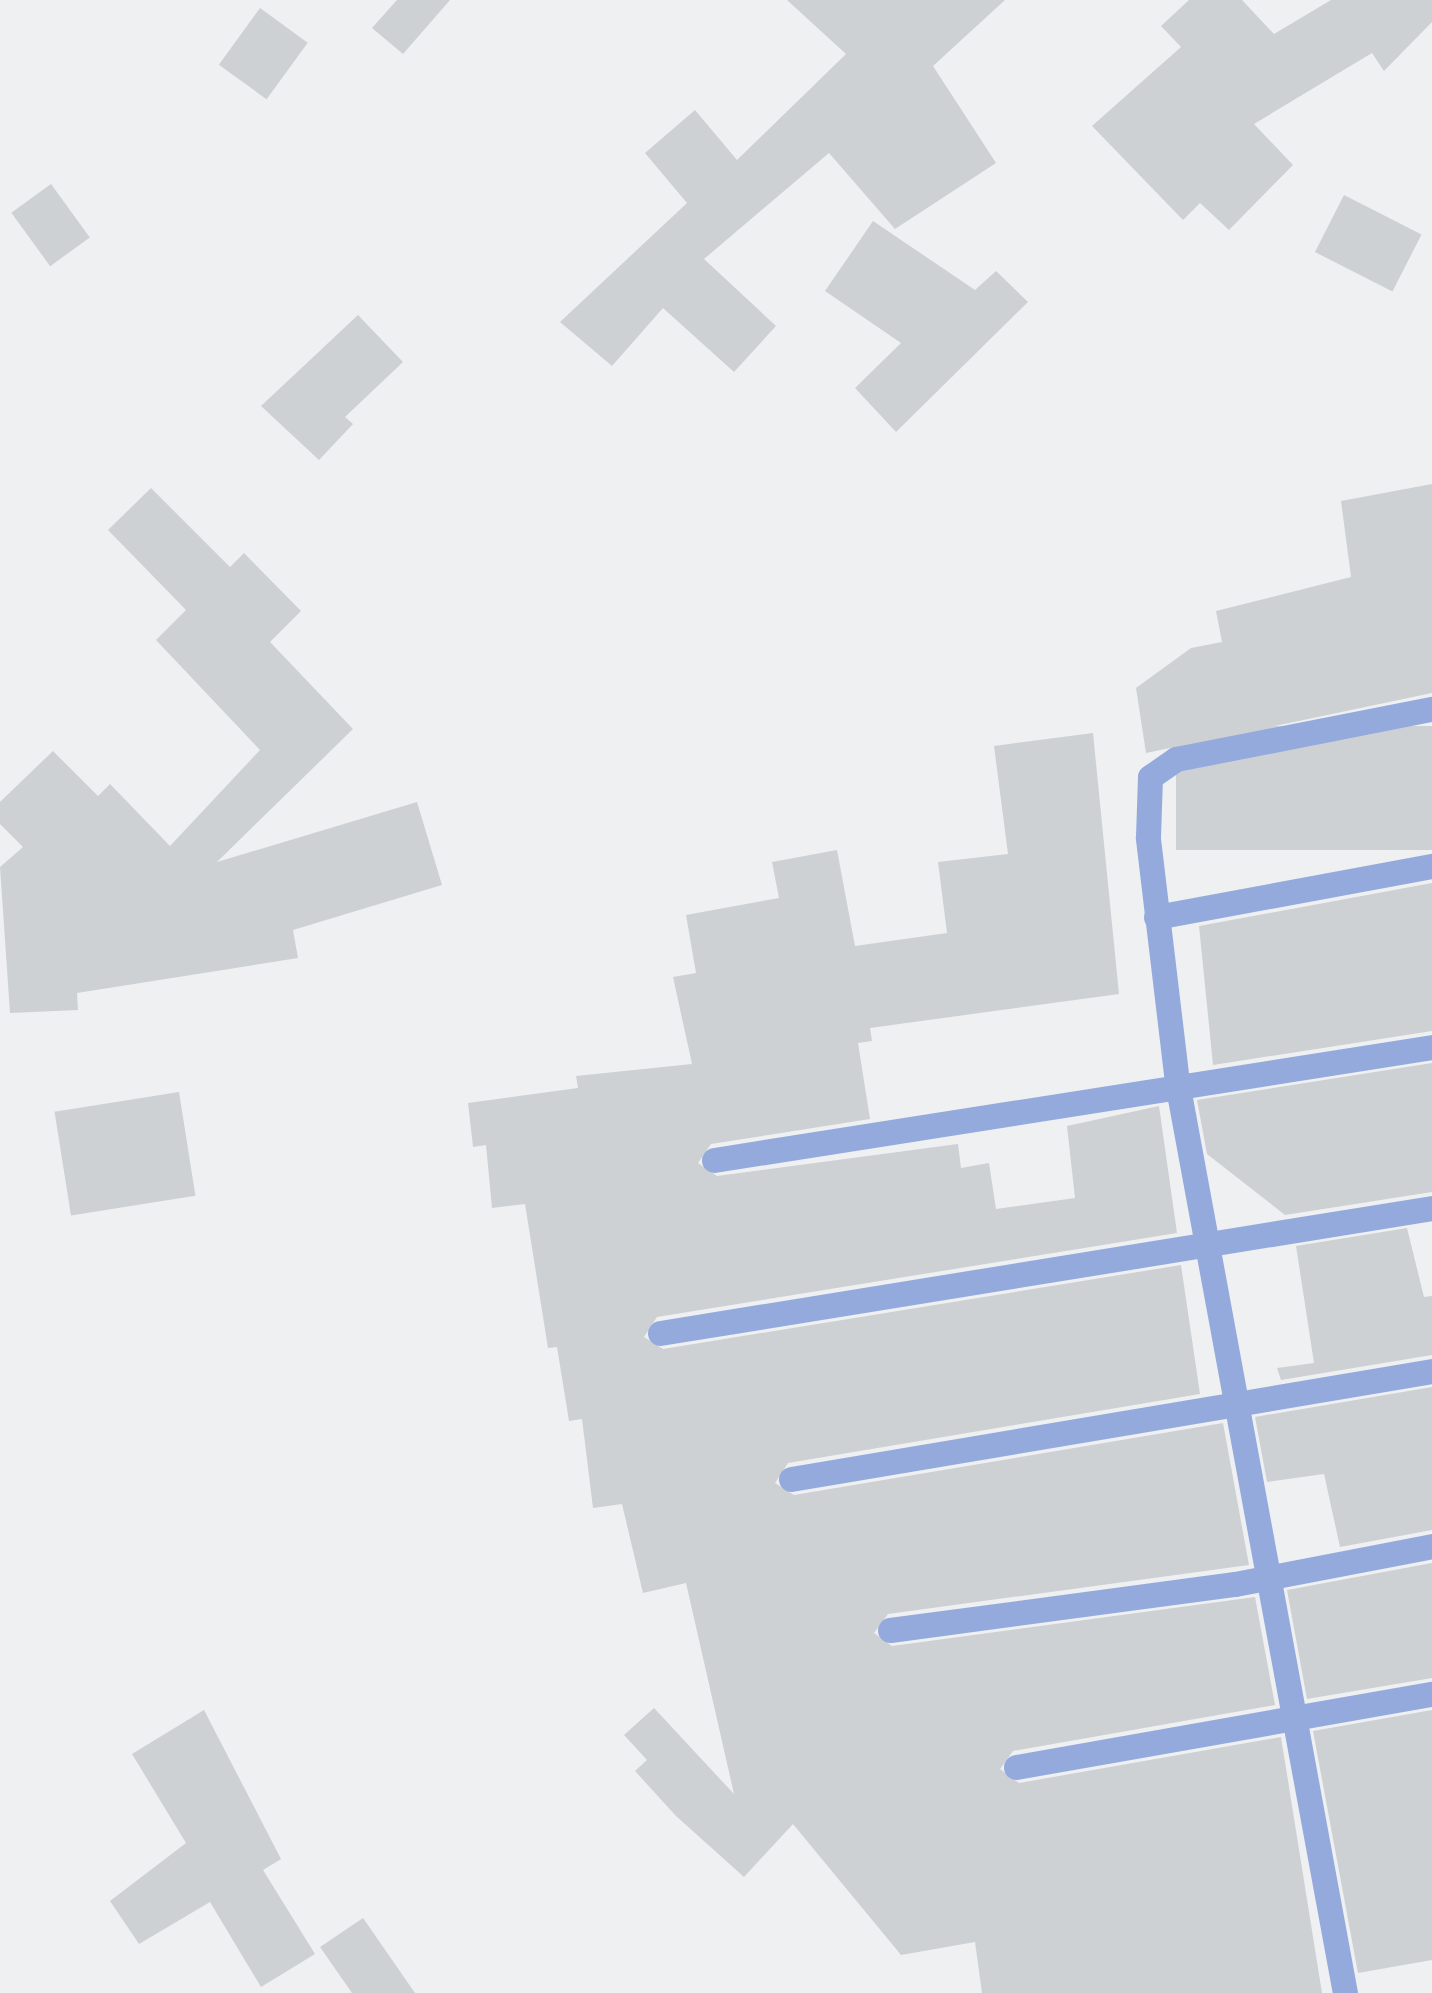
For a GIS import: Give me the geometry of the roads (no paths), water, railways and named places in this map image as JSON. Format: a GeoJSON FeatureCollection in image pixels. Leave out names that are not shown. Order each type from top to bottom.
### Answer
{"type":"FeatureCollection","features":[{"type":"Feature","properties":{"kind":"street"},"geometry":{"type":"LineString","coordinates":[[1345,1993],[1211,1243],[1177,1082],[1156,917],[1150,777],[1176,759],[1432,710]]}},
{"type":"Feature","properties":{"kind":"street"},"geometry":{"type":"LineString","coordinates":[[1156,917],[1432,866]]}},
{"type":"Feature","properties":{"kind":"street"},"geometry":{"type":"LineString","coordinates":[[714,1160],[1177,1082],[1432,1047]]}},
{"type":"Feature","properties":{"kind":"street"},"geometry":{"type":"LineString","coordinates":[[660,1333],[1432,1208]]}},
{"type":"Feature","properties":{"kind":"street"},"geometry":{"type":"LineString","coordinates":[[791,1479],[1432,1370]]}},
{"type":"Feature","properties":{"kind":"street"},"geometry":{"type":"LineString","coordinates":[[890,1630],[1272,1577],[1432,1546]]}},
{"type":"Feature","properties":{"kind":"street"},"geometry":{"type":"LineString","coordinates":[[1016,1767],[1432,1694]]}}]}
